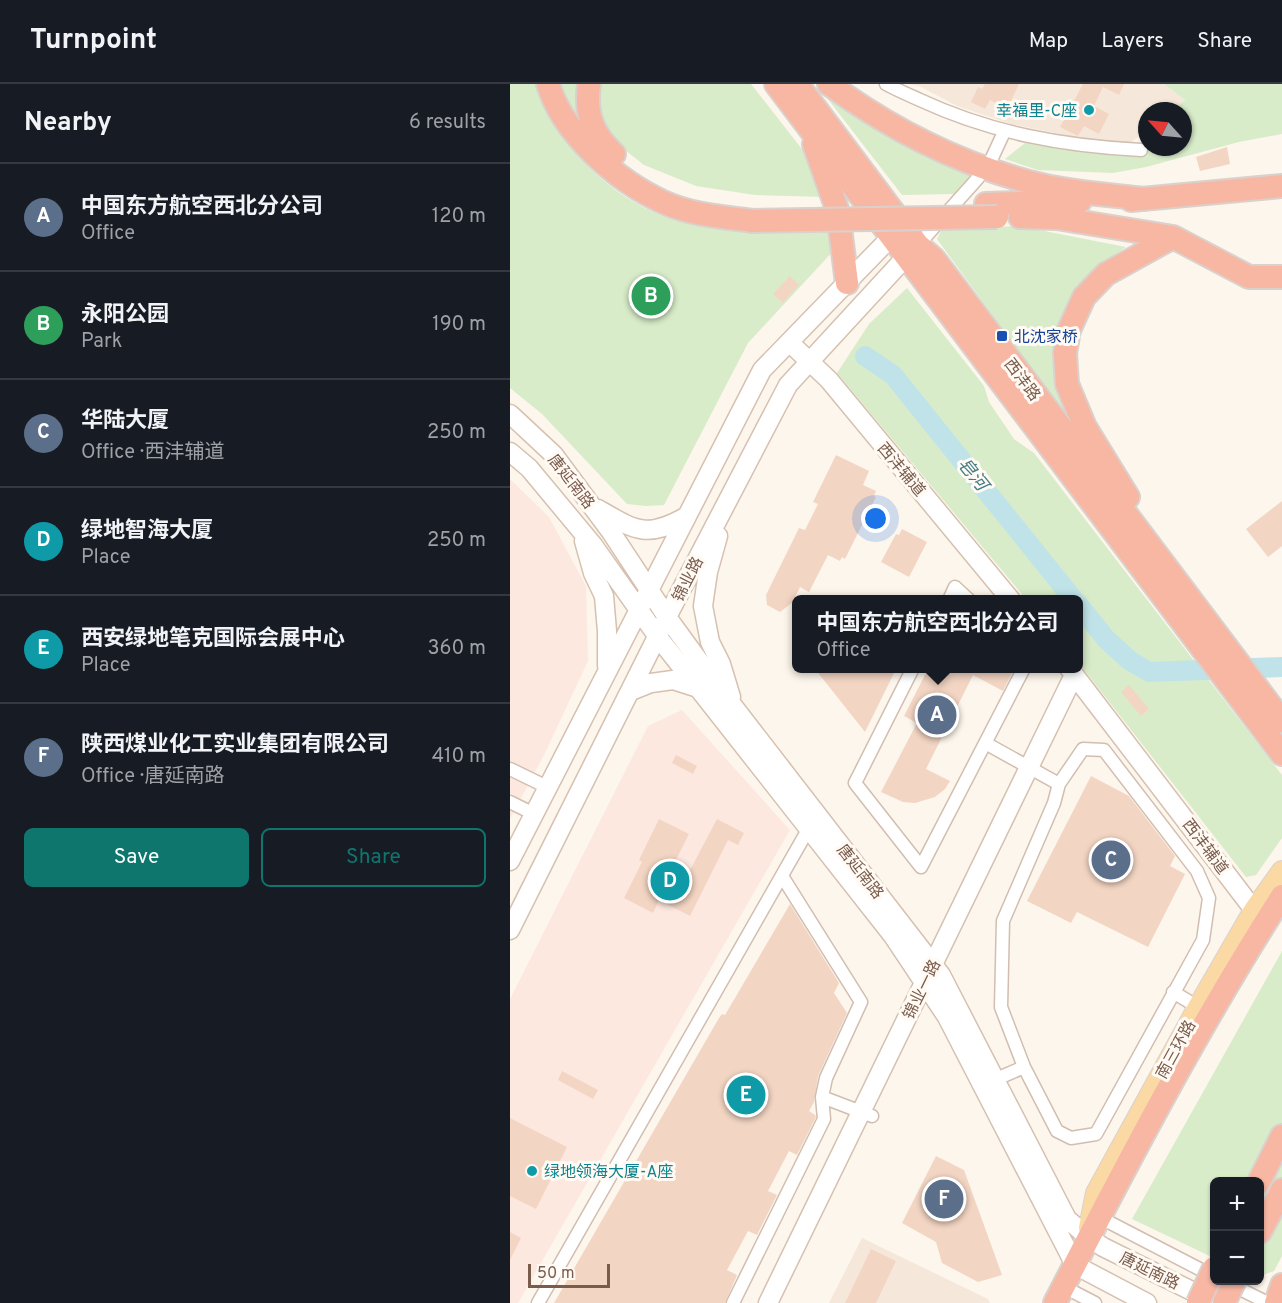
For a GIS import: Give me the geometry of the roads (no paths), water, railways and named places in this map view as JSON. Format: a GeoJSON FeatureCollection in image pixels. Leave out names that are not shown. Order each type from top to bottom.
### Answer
{"type":"FeatureCollection","features":[{"type":"Feature","properties":{"kind":"highway"},"geometry":{"type":"LineString","coordinates":[[548,84],[550,93],[569,126],[616,174],[664,203],[705,215],[992,211],[1282,186]]}},
{"type":"Feature","properties":{"kind":"highway"},"geometry":{"type":"LineString","coordinates":[[589,84],[587,102],[590,122],[601,142],[625,164],[652,180],[687,196],[754,214]]}},
{"type":"Feature","properties":{"kind":"highway","name":"西沣路"},"geometry":{"type":"LineString","coordinates":[[776,84],[892,236],[912,251],[934,259],[1282,721]]}},
{"type":"Feature","properties":{"kind":"highway","name":"西沣路"},"geometry":{"type":"LineString","coordinates":[[797,84],[912,251],[1199,646],[1282,754]]}},
{"type":"Feature","properties":{"kind":"highway"},"geometry":{"type":"LineString","coordinates":[[829,84],[863,109],[907,135],[961,160],[1043,185],[1145,199]]}},
{"type":"Feature","properties":{"kind":"highway"},"geometry":{"type":"LineString","coordinates":[[808,126],[838,212],[847,283]]}},
{"type":"Feature","properties":{"kind":"highway"},"geometry":{"type":"LineString","coordinates":[[992,211],[1057,218],[1173,237],[1250,277],[1282,277]]}},
{"type":"Feature","properties":{"kind":"highway"},"geometry":{"type":"LineString","coordinates":[[1173,237],[1106,274],[1084,297],[1069,330],[1065,353],[1067,384],[1085,428],[1209,625]]}},
{"type":"Feature","properties":{"kind":"highway","name":"南三环路"},"geometry":{"type":"LineString","coordinates":[[1059,1295],[1200,1031],[1282,896]]}},
{"type":"Feature","properties":{"kind":"highway"},"geometry":{"type":"LineString","coordinates":[[1262,1177],[1282,1136]]}},
{"type":"Feature","properties":{"kind":"highway"},"geometry":{"type":"LineString","coordinates":[[1261,1231],[1282,1190]]}},
{"type":"Feature","properties":{"kind":"highway"},"geometry":{"type":"LineString","coordinates":[[1198,1303],[1210,1278]]}},
{"type":"Feature","properties":{"kind":"highway"},"geometry":{"type":"LineString","coordinates":[[1224,1303],[1233,1285]]}},
{"type":"Feature","properties":{"kind":"highway"},"geometry":{"type":"LineString","coordinates":[[1276,1303],[1282,1285]]}},
{"type":"Feature","properties":{"kind":"main road","name":"锦业路"},"geometry":{"type":"LineString","coordinates":[[510,861],[762,370],[892,236]]}},
{"type":"Feature","properties":{"kind":"main road","name":"锦业路"},"geometry":{"type":"LineString","coordinates":[[510,930],[667,617],[788,385],[912,251]]}},
{"type":"Feature","properties":{"kind":"main road","name":"西沣辅道"},"geometry":{"type":"LineString","coordinates":[[789,342],[829,380],[1007,595]]}},
{"type":"Feature","properties":{"kind":"main road","name":"唐延南路"},"geometry":{"type":"LineString","coordinates":[[510,414],[554,455],[649,588],[667,617],[932,979],[994,1080],[1067,1219],[1104,1247],[1216,1303]]}},
{"type":"Feature","properties":{"kind":"main road","name":"唐延南路"},"geometry":{"type":"LineString","coordinates":[[510,452],[529,468],[581,531],[658,637],[893,936],[932,979],[947,1017],[1075,1265],[1147,1303]]}},
{"type":"Feature","properties":{"kind":"main road"},"geometry":{"type":"LineString","coordinates":[[726,504],[708,572],[703,606],[710,642],[722,664],[734,707]]}},
{"type":"Feature","properties":{"kind":"main road"},"geometry":{"type":"LineString","coordinates":[[591,505],[623,523],[644,530],[664,529],[683,524],[705,545]]}},
{"type":"Feature","properties":{"kind":"main road"},"geometry":{"type":"LineString","coordinates":[[581,531],[593,573],[604,596],[608,631],[607,670]]}},
{"type":"Feature","properties":{"kind":"main road","name":"西沣辅道"},"geometry":{"type":"LineString","coordinates":[[1075,676],[1254,910]]}},
{"type":"Feature","properties":{"kind":"main road","name":"锦业一路"},"geometry":{"type":"LineString","coordinates":[[768,1303],[866,1114],[1035,770],[1075,676]]}},
{"type":"Feature","properties":{"kind":"main road"},"geometry":{"type":"LineString","coordinates":[[631,691],[651,683],[673,680],[698,688]]}},
{"type":"Feature","properties":{"kind":"main road","name":"南三环路"},"geometry":{"type":"LineString","coordinates":[[1088,1237],[1096,1193],[1254,910],[1282,871]]}},
{"type":"Feature","properties":{"kind":"main road","name":"锦业一路"},"geometry":{"type":"LineString","coordinates":[[780,1303],[866,1114]]}},
{"type":"Feature","properties":{"kind":"street"},"geometry":{"type":"LineString","coordinates":[[886,84],[940,110],[1004,132],[1095,148],[1138,150]]}},
{"type":"Feature","properties":{"kind":"street"},"geometry":{"type":"LineString","coordinates":[[992,158],[1004,132]]}},
{"type":"Feature","properties":{"kind":"street"},"geometry":{"type":"LineString","coordinates":[[912,251],[978,178]]}},
{"type":"Feature","properties":{"kind":"street"},"geometry":{"type":"LineString","coordinates":[[951,595],[955,587],[964,595]]}},
{"type":"Feature","properties":{"kind":"street"},"geometry":{"type":"LineString","coordinates":[[912,673],[855,783],[921,867],[1022,673]]}},
{"type":"Feature","properties":{"kind":"street"},"geometry":{"type":"LineString","coordinates":[[987,744],[1059,784]]}},
{"type":"Feature","properties":{"kind":"street"},"geometry":{"type":"LineString","coordinates":[[1083,749],[1104,750],[1197,871],[1209,898],[1203,940],[1173,992],[1096,1134],[1071,1138],[1057,1131],[1024,1067],[1001,1007],[1004,921],[1054,803],[1059,784],[1083,749]]}},
{"type":"Feature","properties":{"kind":"street"},"geometry":{"type":"LineString","coordinates":[[510,769],[547,788]]}},
{"type":"Feature","properties":{"kind":"street"},"geometry":{"type":"LineString","coordinates":[[510,802],[534,814]]}},
{"type":"Feature","properties":{"kind":"street"},"geometry":{"type":"LineString","coordinates":[[538,1303],[809,828]]}},
{"type":"Feature","properties":{"kind":"street"},"geometry":{"type":"LineString","coordinates":[[733,1303],[824,1119],[822,1097],[826,1078],[861,1002],[782,876]]}},
{"type":"Feature","properties":{"kind":"street"},"geometry":{"type":"LineString","coordinates":[[1173,992],[1198,1007]]}},
{"type":"Feature","properties":{"kind":"street"},"geometry":{"type":"LineString","coordinates":[[994,1080],[1024,1067]]}},
{"type":"Feature","properties":{"kind":"street"},"geometry":{"type":"LineString","coordinates":[[822,1097],[866,1114]]}},
{"type":"Feature","properties":{"kind":"street"},"geometry":{"type":"LineString","coordinates":[[1099,1217],[1210,1273]]}},
{"type":"Feature","properties":{"kind":"street"},"geometry":{"type":"LineString","coordinates":[[1231,1285],[1268,1303]]}},
{"type":"Feature","properties":{"kind":"street"},"geometry":{"type":"LineString","coordinates":[[1059,1295],[1095,1303]]}},
{"type":"Feature","properties":{"kind":"waterway","name":"皂河"},"geometry":{"type":"LineString","coordinates":[[865,356],[893,375],[1070,595]]}},
{"type":"Feature","properties":{"kind":"waterway","name":"皂河"},"geometry":{"type":"LineString","coordinates":[[1083,610],[1106,639],[1129,660],[1149,672],[1282,667]]}},
{"type":"Feature","properties":{"kind":"place","name":"幸福里-C座"},"geometry":{"type":"Point","coordinates":[1089,110]}},
{"type":"Feature","properties":{"kind":"place","name":"永阳公园"},"geometry":{"type":"Point","coordinates":[651,296]}},
{"type":"Feature","properties":{"kind":"place","name":"北沈家桥"},"geometry":{"type":"Point","coordinates":[1002,336]}},
{"type":"Feature","properties":{"kind":"place","name":"中国东方航空西北分公司"},"geometry":{"type":"Point","coordinates":[937,715]}},
{"type":"Feature","properties":{"kind":"place","name":"华陆大厦"},"geometry":{"type":"Point","coordinates":[1111,860]}},
{"type":"Feature","properties":{"kind":"place","name":"绿地·智海大厦"},"geometry":{"type":"Point","coordinates":[670,881]}},
{"type":"Feature","properties":{"kind":"place","name":"西安绿地笔克国际会展中心"},"geometry":{"type":"Point","coordinates":[746,1095]}},
{"type":"Feature","properties":{"kind":"place","name":"绿地·领海大厦-A座"},"geometry":{"type":"Point","coordinates":[532,1171]}},
{"type":"Feature","properties":{"kind":"place","name":"陕西煤业化工实业集团有限公司"},"geometry":{"type":"Point","coordinates":[944,1199]}}]}
